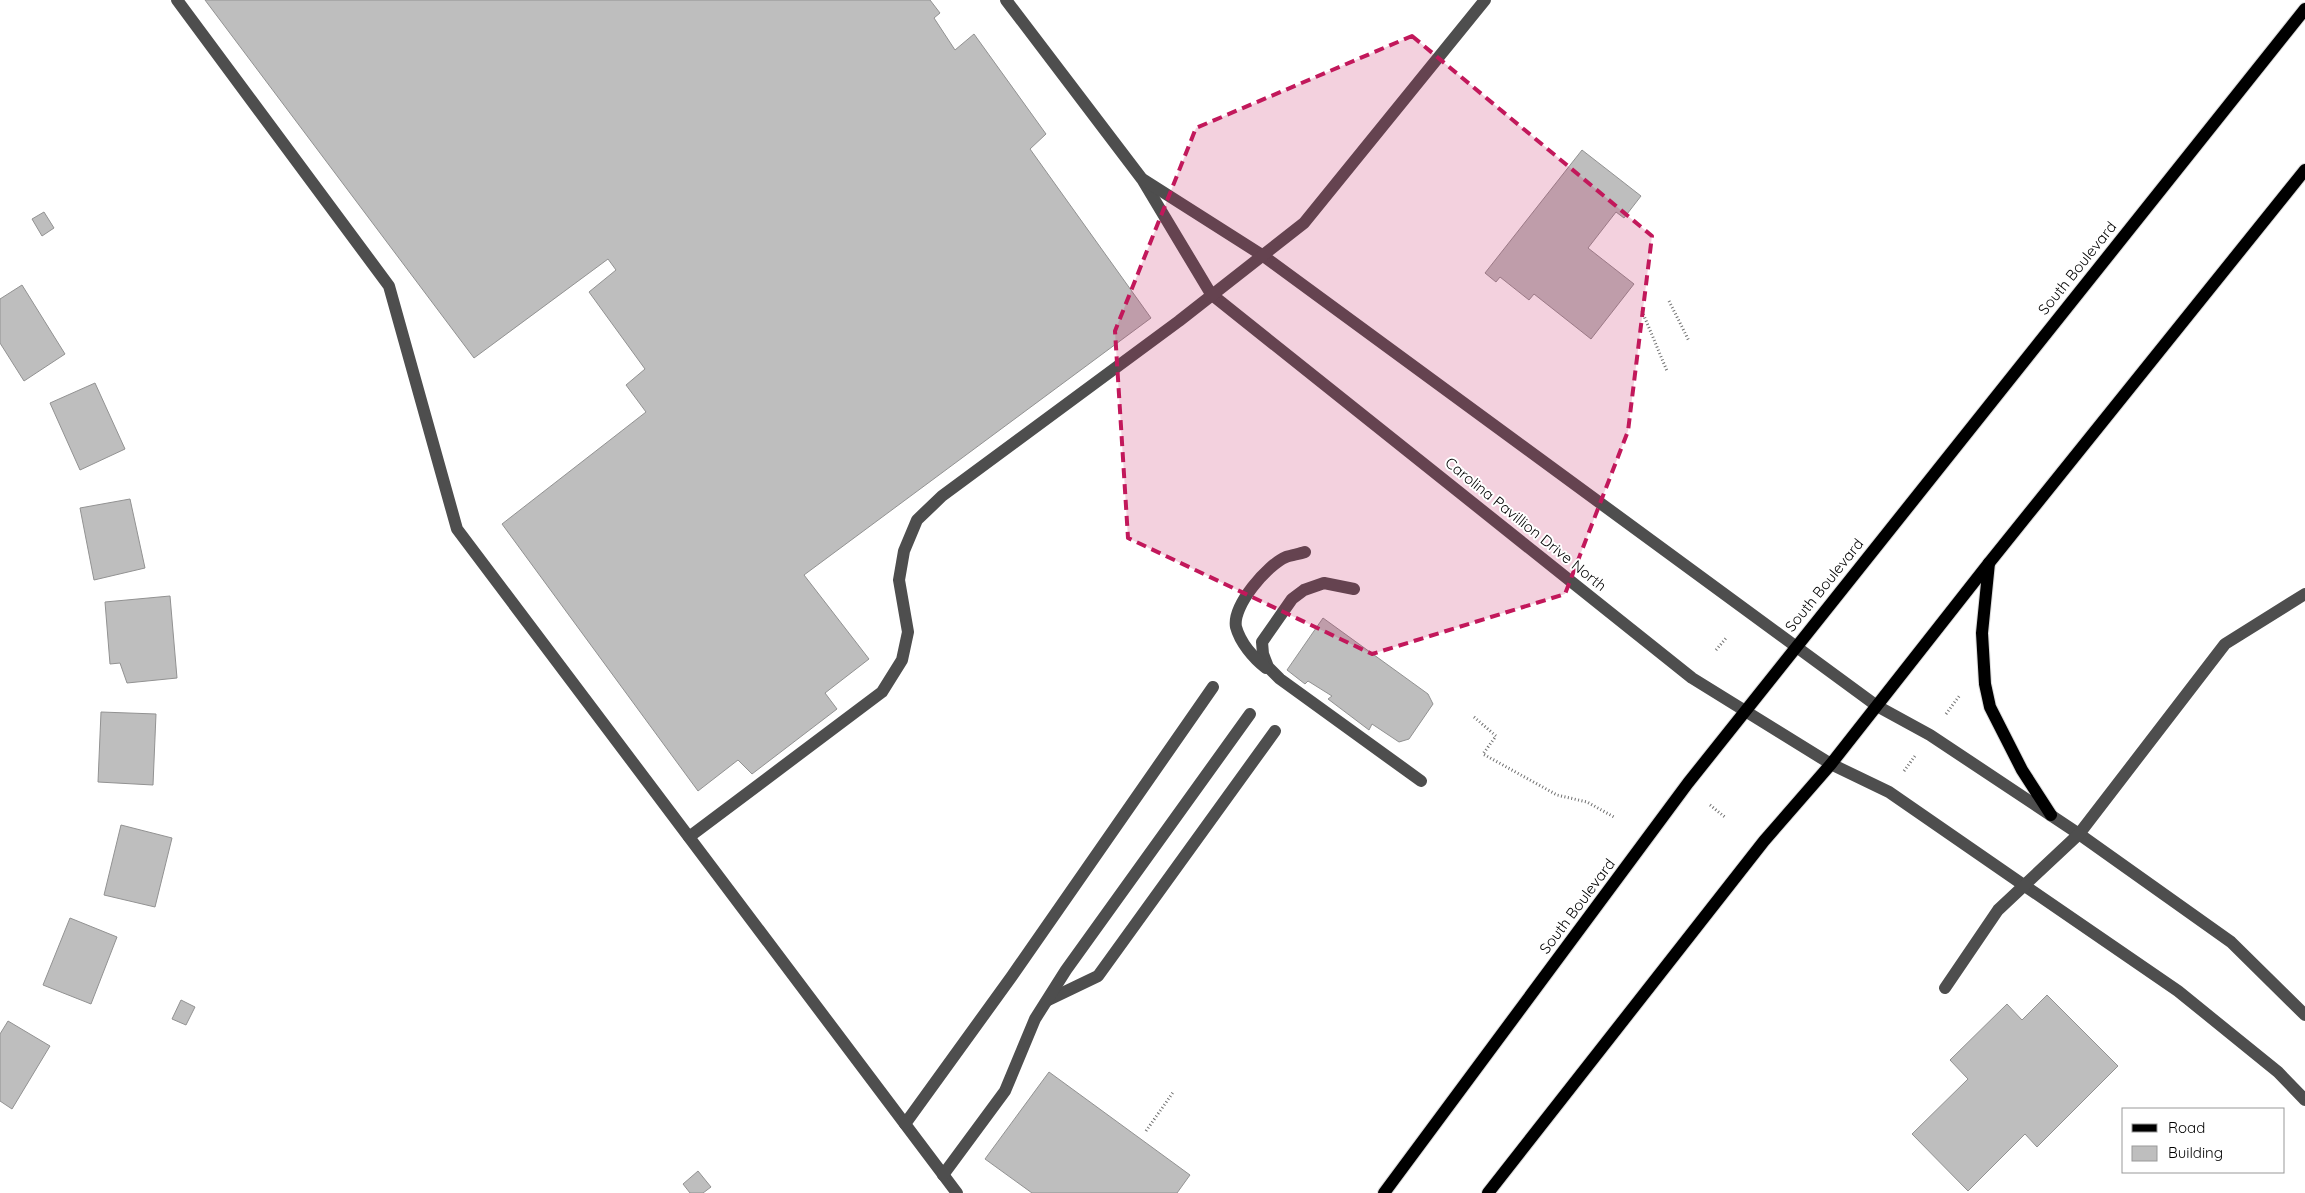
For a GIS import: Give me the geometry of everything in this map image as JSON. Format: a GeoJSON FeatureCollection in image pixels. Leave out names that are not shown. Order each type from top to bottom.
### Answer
{"type":"FeatureCollection","features":[{"type":"Feature","properties":{"kind":"main road","name":"South Boulevard"},"geometry":{"type":"LineString","coordinates":[[1384,1193],[1688,783],[2305,9]]}},
{"type":"Feature","properties":{"kind":"main road"},"geometry":{"type":"LineString","coordinates":[[1488,1193],[1764,841],[1831,764],[1989,563],[2305,170]]}},
{"type":"Feature","properties":{"kind":"main road"},"geometry":{"type":"LineString","coordinates":[[1989,563],[1982,633],[1985,684],[1990,707],[2022,770],[2051,815]]}},
{"type":"Feature","properties":{"kind":"street"},"geometry":{"type":"LineString","coordinates":[[177,0],[388,286],[457,529],[957,1193]]}},
{"type":"Feature","properties":{"kind":"street"},"geometry":{"type":"LineString","coordinates":[[1006,0],[1142,179],[1211,294]]}},
{"type":"Feature","properties":{"kind":"street"},"geometry":{"type":"LineString","coordinates":[[689,837],[882,692],[902,660],[908,632],[899,580],[904,551],[917,520],[942,496],[1179,321],[1211,294],[1304,223],[1485,0]]}},
{"type":"Feature","properties":{"kind":"street"},"geometry":{"type":"LineString","coordinates":[[1142,179],[1262,255],[1795,648],[1877,706],[1930,735],[2051,815],[2231,942],[2305,1015]]}},
{"type":"Feature","properties":{"kind":"street","name":"Carolina Pavillion Drive North"},"geometry":{"type":"LineString","coordinates":[[1211,294],[1692,678],[1831,764],[1888,792],[2178,991],[2278,1072],[2305,1100]]}},
{"type":"Feature","properties":{"kind":"street"},"geometry":{"type":"LineString","coordinates":[[1305,552],[1285,558],[1264,572],[1240,606],[1236,626],[1246,647],[1260,664],[1421,781]]}},
{"type":"Feature","properties":{"kind":"street"},"geometry":{"type":"LineString","coordinates":[[1280,679],[1268,667],[1262,654],[1262,642],[1292,599],[1304,590],[1324,583],[1354,589]]}},
{"type":"Feature","properties":{"kind":"street"},"geometry":{"type":"LineString","coordinates":[[1945,988],[1998,910],[2079,834],[2226,644],[2305,594]]}},
{"type":"Feature","properties":{"kind":"street"},"geometry":{"type":"LineString","coordinates":[[905,1124],[1006,984],[1213,687]]}},
{"type":"Feature","properties":{"kind":"street"},"geometry":{"type":"LineString","coordinates":[[943,1175],[1005,1091],[1035,1019],[1046,1000],[1250,714]]}},
{"type":"Feature","properties":{"kind":"street"},"geometry":{"type":"LineString","coordinates":[[1046,1000],[1098,976],[1274,731]]}},
{"type":"Feature","properties":{"kind":"path"},"geometry":{"type":"LineString","coordinates":[[1669,301],[1689,341]]}},
{"type":"Feature","properties":{"kind":"path"},"geometry":{"type":"LineString","coordinates":[[1642,310],[1667,371]]}},
{"type":"Feature","properties":{"kind":"path"},"geometry":{"type":"LineString","coordinates":[[1716,650],[1726,637]]}},
{"type":"Feature","properties":{"kind":"path"},"geometry":{"type":"LineString","coordinates":[[1943,719],[1953,702],[1966,687]]}},
{"type":"Feature","properties":{"kind":"path"},"geometry":{"type":"LineString","coordinates":[[1474,717],[1496,736],[1483,754],[1557,795],[1587,802],[1614,816]]}},
{"type":"Feature","properties":{"kind":"path"},"geometry":{"type":"LineString","coordinates":[[1903,772],[1918,752]]}},
{"type":"Feature","properties":{"kind":"path"},"geometry":{"type":"LineString","coordinates":[[1710,805],[1726,818]]}},
{"type":"Feature","properties":{"kind":"path"},"geometry":{"type":"LineString","coordinates":[[1146,1131],[1174,1091]]}},
{"type":"Feature","properties":{"kind":"highlighted area"},"geometry":{"type":"Polygon","coordinates":[[[1412,36],[1652,236],[1628,431],[1565,594],[1372,654],[1128,538],[1115,331],[1196,128],[1412,36]]]}},
{"type":"Feature","properties":{"kind":"building"},"geometry":{"type":"Polygon","coordinates":[[[205,0],[930,0],[940,13],[934,18],[955,50],[974,34],[1046,134],[1030,149],[1151,318],[804,575],[869,659],[825,693],[837,709],[752,774],[738,760],[698,791],[502,524],[646,412],[626,385],[645,369],[589,292],[616,270],[608,259],[474,358],[205,0]]]}},
{"type":"Feature","properties":{"kind":"building"},"geometry":{"type":"Polygon","coordinates":[[[1582,150],[1641,196],[1624,218],[1616,212],[1588,248],[1634,284],[1591,339],[1534,294],[1529,300],[1500,277],[1496,282],[1485,273],[1582,150]]]}},
{"type":"Feature","properties":{"kind":"building"},"geometry":{"type":"Polygon","coordinates":[[[44,212],[54,228],[42,236],[32,219],[44,212]]]}},
{"type":"Feature","properties":{"kind":"building"},"geometry":{"type":"Polygon","coordinates":[[[22,285],[65,354],[24,381],[0,343],[0,299],[22,285]]]}},
{"type":"Feature","properties":{"kind":"building"},"geometry":{"type":"Polygon","coordinates":[[[95,383],[125,449],[80,470],[50,403],[95,383]]]}},
{"type":"Feature","properties":{"kind":"building"},"geometry":{"type":"Polygon","coordinates":[[[130,499],[145,568],[94,580],[80,508],[130,499]]]}},
{"type":"Feature","properties":{"kind":"building"},"geometry":{"type":"Polygon","coordinates":[[[170,596],[177,678],[127,683],[120,663],[110,664],[105,602],[170,596]]]}},
{"type":"Feature","properties":{"kind":"building"},"geometry":{"type":"Polygon","coordinates":[[[1323,618],[1428,694],[1433,704],[1409,739],[1399,742],[1372,724],[1369,730],[1328,699],[1332,696],[1308,681],[1305,684],[1287,670],[1323,618]]]}},
{"type":"Feature","properties":{"kind":"building"},"geometry":{"type":"Polygon","coordinates":[[[101,712],[156,714],[153,785],[98,782],[101,712]]]}},
{"type":"Feature","properties":{"kind":"building"},"geometry":{"type":"Polygon","coordinates":[[[121,825],[172,838],[155,907],[104,895],[121,825]]]}},
{"type":"Feature","properties":{"kind":"building"},"geometry":{"type":"Polygon","coordinates":[[[70,918],[117,937],[91,1004],[43,985],[70,918]]]}},
{"type":"Feature","properties":{"kind":"building"},"geometry":{"type":"Polygon","coordinates":[[[2047,995],[2118,1066],[2037,1147],[2025,1134],[1968,1191],[1912,1134],[1968,1079],[1950,1060],[2007,1004],[2022,1020],[2047,995]]]}},
{"type":"Feature","properties":{"kind":"building"},"geometry":{"type":"Polygon","coordinates":[[[181,1000],[195,1007],[186,1025],[172,1019],[181,1000]]]}},
{"type":"Feature","properties":{"kind":"building"},"geometry":{"type":"Polygon","coordinates":[[[8,1021],[50,1046],[12,1109],[0,1101],[0,1034],[8,1021]]]}},
{"type":"Feature","properties":{"kind":"building"},"geometry":{"type":"Polygon","coordinates":[[[1049,1072],[1190,1175],[1177,1193],[1032,1193],[985,1159],[1049,1072]]]}},
{"type":"Feature","properties":{"kind":"building"},"geometry":{"type":"Polygon","coordinates":[[[698,1171],[711,1187],[703,1193],[690,1193],[683,1184],[698,1171]]]}}]}
